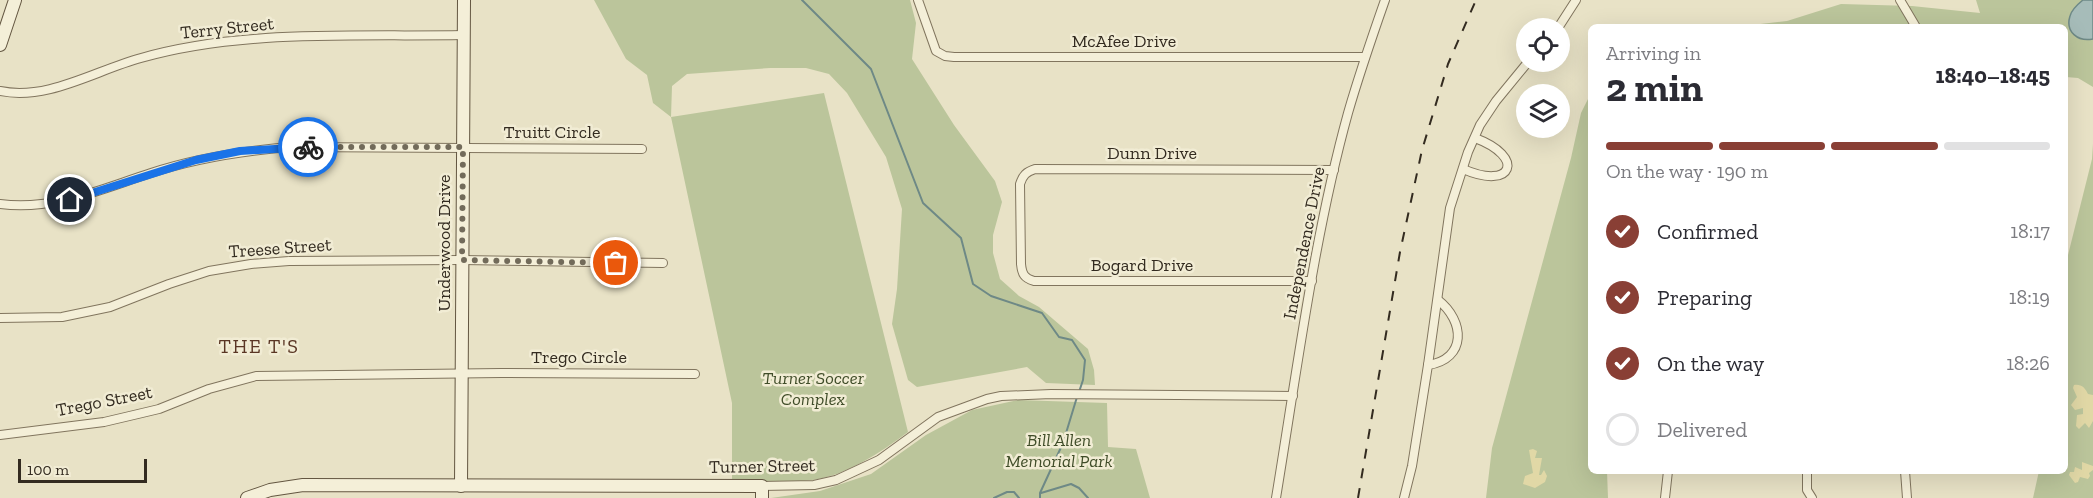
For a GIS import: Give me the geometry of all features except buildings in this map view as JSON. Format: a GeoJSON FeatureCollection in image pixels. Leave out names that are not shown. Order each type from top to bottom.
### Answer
{"type":"FeatureCollection","features":[{"type":"Feature","properties":{"kind":"street"},"geometry":{"type":"LineString","coordinates":[[0,45],[15,0]]}},
{"type":"Feature","properties":{"kind":"street","name":"Underwood Drive"},"geometry":{"type":"LineString","coordinates":[[461,486],[464,0]]}},
{"type":"Feature","properties":{"kind":"street","name":"Independence Drive"},"geometry":{"type":"LineString","coordinates":[[1276,498],[1312,282],[1334,170],[1348,113],[1385,0]]}},
{"type":"Feature","properties":{"kind":"street"},"geometry":{"type":"LineString","coordinates":[[1564,18],[1576,0]]}},
{"type":"Feature","properties":{"kind":"street"},"geometry":{"type":"LineString","coordinates":[[1900,0],[1914,24]]}},
{"type":"Feature","properties":{"kind":"street","name":"McAfee Drive"},"geometry":{"type":"LineString","coordinates":[[918,1],[936,51],[945,56],[1365,57]]}},
{"type":"Feature","properties":{"kind":"street","name":"Terry Street"},"geometry":{"type":"LineString","coordinates":[[0,91],[28,92],[53,88],[140,58],[188,46],[315,36],[463,35]]}},
{"type":"Feature","properties":{"kind":"street"},"geometry":{"type":"LineString","coordinates":[[1404,498],[1412,466],[1450,208],[1468,152],[1480,125],[1520,72]]}},
{"type":"Feature","properties":{"kind":"street"},"geometry":{"type":"LineString","coordinates":[[1462,169],[1482,176],[1498,176],[1505,173],[1508,168],[1507,160],[1499,151],[1475,138]]}},
{"type":"Feature","properties":{"kind":"street","name":"Truitt Circle"},"geometry":{"type":"LineString","coordinates":[[0,204],[38,205],[70,200],[196,160],[240,151],[290,147],[642,149]]}},
{"type":"Feature","properties":{"kind":"street","name":"Dunn Drive"},"geometry":{"type":"LineString","coordinates":[[1020,226],[1020,184],[1027,171],[1035,169],[1334,170]]}},
{"type":"Feature","properties":{"kind":"street","name":"Bogard Drive"},"geometry":{"type":"LineString","coordinates":[[1020,226],[1022,273],[1034,281],[1312,282]]}},
{"type":"Feature","properties":{"kind":"street","name":"Treese Street"},"geometry":{"type":"LineString","coordinates":[[0,318],[62,317],[100,309],[209,271],[251,264],[290,261],[462,260],[663,263]]}},
{"type":"Feature","properties":{"kind":"street"},"geometry":{"type":"LineString","coordinates":[[1428,365],[1441,363],[1446,359],[1457,339],[1457,327],[1453,315],[1438,300]]}},
{"type":"Feature","properties":{"kind":"street","name":"Trego Circle"},"geometry":{"type":"LineString","coordinates":[[462,373],[695,374]]}},
{"type":"Feature","properties":{"kind":"street","name":"Trego Street"},"geometry":{"type":"LineString","coordinates":[[0,435],[104,422],[159,409],[209,389],[256,376],[462,373]]}},
{"type":"Feature","properties":{"kind":"street","name":"Turner Street"},"geometry":{"type":"LineString","coordinates":[[247,498],[270,490],[303,485],[762,492],[836,480],[879,460],[922,428],[955,410],[1001,396],[1108,394],[1293,396]]}},
{"type":"Feature","properties":{"kind":"street"},"geometry":{"type":"LineString","coordinates":[[1665,498],[1668,474]]}},
{"type":"Feature","properties":{"kind":"street"},"geometry":{"type":"LineString","coordinates":[[1801,498],[1809,494],[1807,474]]}},
{"type":"Feature","properties":{"kind":"street"},"geometry":{"type":"LineString","coordinates":[[1905,474],[1907,498]]}},
{"type":"Feature","properties":{"kind":"green space"},"geometry":{"type":"Polygon","coordinates":[[[594,0],[910,0],[916,23],[912,59],[954,125],[995,181],[1002,202],[993,235],[993,253],[1000,279],[1019,296],[1039,307],[1088,349],[1094,370],[1095,385],[1046,383],[1027,367],[917,387],[908,380],[892,324],[897,289],[902,209],[886,157],[847,93],[829,74],[806,68],[770,68],[687,74],[672,86],[671,117],[653,103],[647,75],[626,59],[594,0]]]}},
{"type":"Feature","properties":{"kind":"green space"},"geometry":{"type":"Polygon","coordinates":[[[1976,0],[2093,0],[2093,87],[2078,78],[2068,77],[2068,24],[1760,24],[1787,21],[1841,4],[1912,6],[1980,13],[1976,0]]]}},
{"type":"Feature","properties":{"kind":"green space","name":"Turner Soccer Complex"},"geometry":{"type":"Polygon","coordinates":[[[824,93],[908,432],[863,462],[838,474],[812,480],[732,480],[732,403],[671,117],[824,93]]]}},
{"type":"Feature","properties":{"kind":"green space"},"geometry":{"type":"Polygon","coordinates":[[[1588,99],[1588,474],[1607,474],[1608,498],[1486,498],[1492,448],[1571,158],[1581,113],[1588,99]]]}},
{"type":"Feature","properties":{"kind":"green space"},"geometry":{"type":"Polygon","coordinates":[[[2093,144],[2093,498],[2033,498],[2038,474],[2068,474],[2068,255],[2092,159],[2093,144]]]}},
{"type":"Feature","properties":{"kind":"green space","name":"Bill Allen Memorial Park"},"geometry":{"type":"Polygon","coordinates":[[[1018,400],[1107,403],[1108,447],[1136,449],[1150,498],[771,498],[820,491],[871,474],[926,435],[972,410],[1018,400]]]}},
{"type":"Feature","properties":{"kind":"sand"},"geometry":{"type":"Polygon","coordinates":[[[2074,385],[2081,386],[2088,394],[2093,395],[2093,421],[2089,428],[2085,423],[2079,429],[2076,426],[2077,415],[2083,414],[2083,408],[2075,410],[2071,405],[2077,397],[2074,385]]]}},
{"type":"Feature","properties":{"kind":"sand"},"geometry":{"type":"Polygon","coordinates":[[[1529,450],[1537,451],[1535,458],[1542,458],[1539,475],[1544,470],[1547,476],[1545,482],[1535,488],[1523,484],[1525,476],[1533,473],[1529,450]]]}},
{"type":"Feature","properties":{"kind":"sand"},"geometry":{"type":"Polygon","coordinates":[[[2082,462],[2093,466],[2093,470],[2089,473],[2088,479],[2080,477],[2075,483],[2069,475],[2070,472],[2074,472],[2075,467],[2082,470],[2082,462]]]}},
{"type":"Feature","properties":{"kind":"water"},"geometry":{"type":"Polygon","coordinates":[[[2083,0],[2093,0],[2093,39],[2088,40],[2074,35],[2069,27],[2071,13],[2083,0]]]}},
{"type":"Feature","properties":{"kind":"waterway"},"geometry":{"type":"LineString","coordinates":[[802,0],[871,69],[923,203],[961,238],[973,284],[991,296],[1042,313],[1059,337],[1072,340],[1085,360],[1079,392]]}},
{"type":"Feature","properties":{"kind":"waterway"},"geometry":{"type":"LineString","coordinates":[[1040,498],[1040,493],[1063,443],[1077,397]]}},
{"type":"Feature","properties":{"kind":"waterway"},"geometry":{"type":"LineString","coordinates":[[1041,493],[1071,484],[1079,488],[1088,498]]}},
{"type":"Feature","properties":{"kind":"waterway"},"geometry":{"type":"LineString","coordinates":[[994,498],[1007,492],[1014,492],[1019,498]]}},
{"type":"Feature","properties":{"kind":"railway"},"geometry":{"type":"LineString","coordinates":[[1358,498],[1400,252],[1422,150],[1448,64],[1476,0]]}},
{"type":"Feature","properties":{"kind":"way so far"},"geometry":{"type":"LineString","coordinates":[[308,147],[463,147],[462,260],[616,263]]}},
{"type":"Feature","properties":{"kind":"district","name":"THE T'S"},"geometry":{"type":"Point","coordinates":[259,346]}},
{"type":"Feature","properties":{"kind":"route"},"geometry":{"type":"LineString","coordinates":[[70,200],[196,160],[240,151],[308,147]]}}]}
